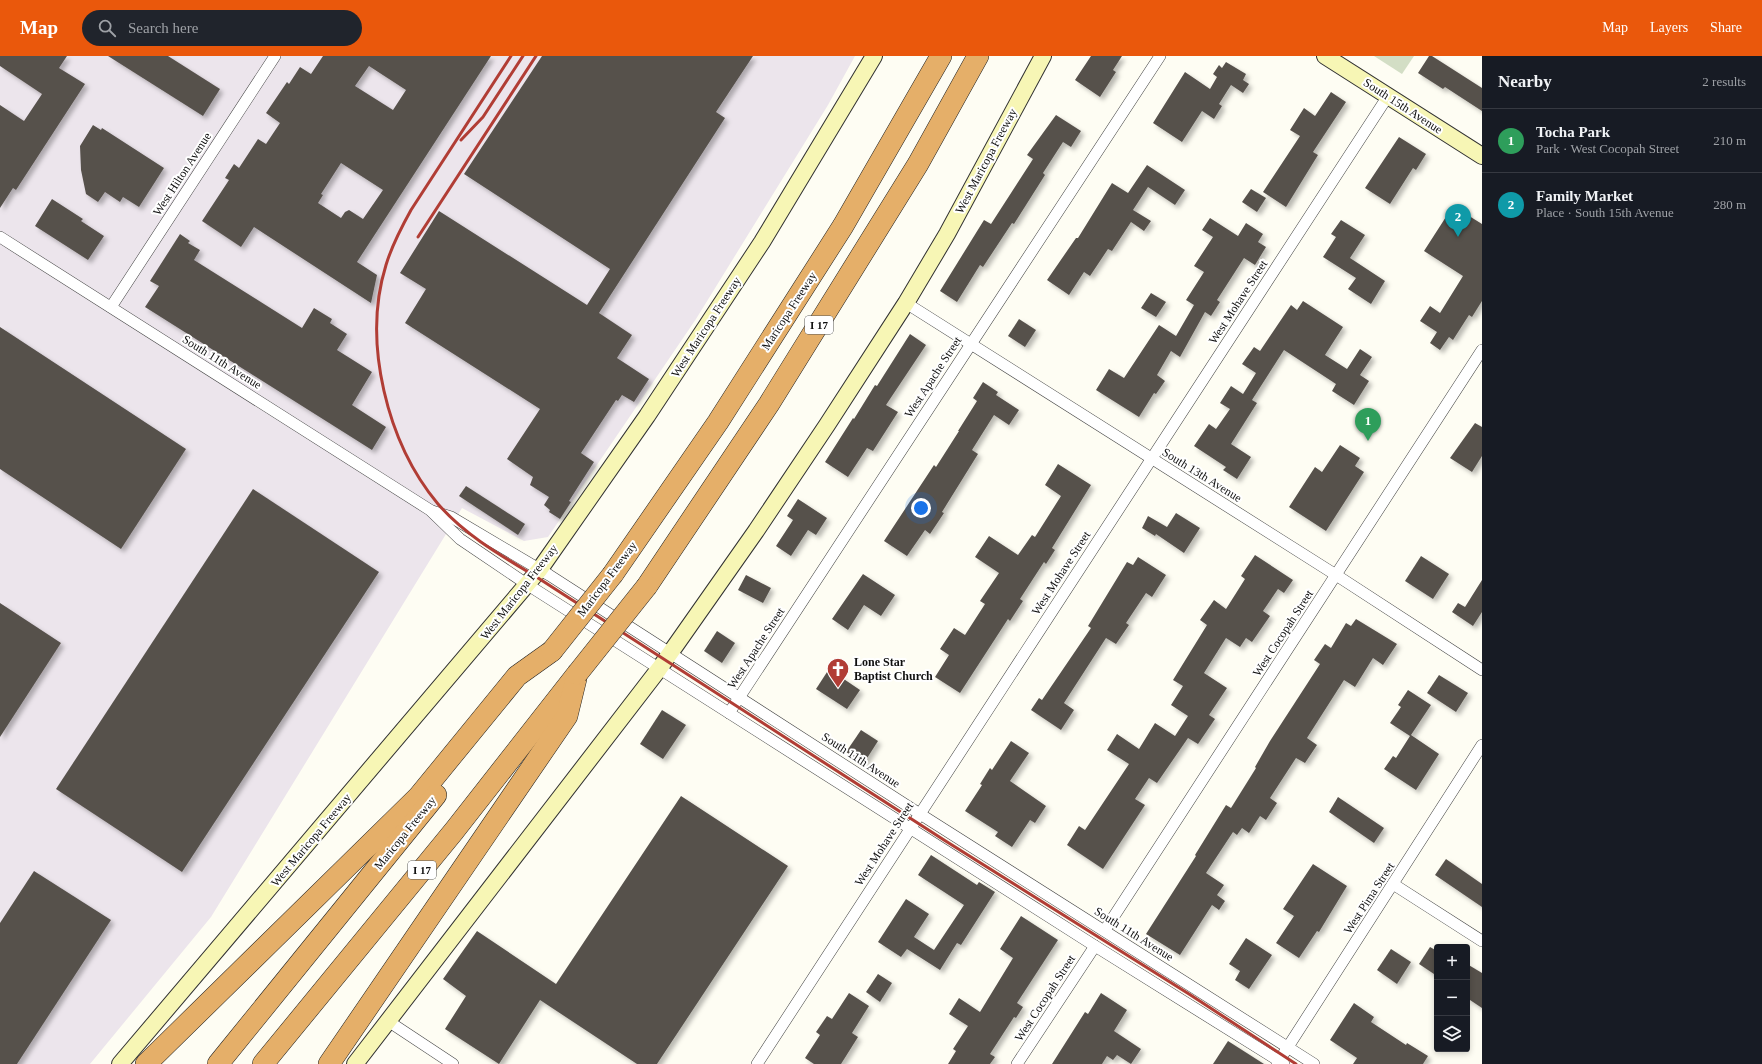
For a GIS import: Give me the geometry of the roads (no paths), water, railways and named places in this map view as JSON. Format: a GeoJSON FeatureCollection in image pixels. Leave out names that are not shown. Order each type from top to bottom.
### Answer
{"type":"FeatureCollection","features":[{"type":"Feature","properties":{"kind":"highway","name":"Maricopa Freeway"},"geometry":{"type":"LineString","coordinates":[[218,1064],[552,652],[612,574],[718,422],[843,226],[941,56]]}},
{"type":"Feature","properties":{"kind":"highway","name":"I 17"},"geometry":{"type":"LineString","coordinates":[[263,1064],[454,831],[647,586],[773,398],[918,164],[978,56]]}},
{"type":"Feature","properties":{"kind":"highway"},"geometry":{"type":"LineString","coordinates":[[146,1064],[419,796],[517,676],[552,652]]}},
{"type":"Feature","properties":{"kind":"highway"},"geometry":{"type":"LineString","coordinates":[[329,1064],[567,716],[577,674]]}},
{"type":"Feature","properties":{"kind":"main road","name":"West Maricopa Freeway"},"geometry":{"type":"LineString","coordinates":[[120,1064],[528,585],[540,569],[652,409],[758,248],[874,56]]}},
{"type":"Feature","properties":{"kind":"main road","name":"West Maricopa Freeway"},"geometry":{"type":"LineString","coordinates":[[356,1064],[659,669],[818,438],[906,303],[947,234],[1043,56]]}},
{"type":"Feature","properties":{"kind":"main road","name":"South 15th Avenue"},"geometry":{"type":"LineString","coordinates":[[1325,56],[1482,156]]}},
{"type":"Feature","properties":{"kind":"street","name":"West Hilton Avenue"},"geometry":{"type":"LineString","coordinates":[[111,307],[274,56]]}},
{"type":"Feature","properties":{"kind":"street","name":"West Apache Street"},"geometry":{"type":"LineString","coordinates":[[729,713],[1160,56]]}},
{"type":"Feature","properties":{"kind":"street","name":"West Mohave Street"},"geometry":{"type":"LineString","coordinates":[[757,1064],[1388,96]]}},
{"type":"Feature","properties":{"kind":"street","name":"South 11th Avenue"},"geometry":{"type":"LineString","coordinates":[[0,237],[430,510],[460,539],[528,585],[1280,1063]]}},
{"type":"Feature","properties":{"kind":"street","name":"South 13th Avenue"},"geometry":{"type":"LineString","coordinates":[[906,303],[1336,575],[1482,670]]}},
{"type":"Feature","properties":{"kind":"street","name":"West Cocopah Street"},"geometry":{"type":"LineString","coordinates":[[1105,930],[1482,350]]}},
{"type":"Feature","properties":{"kind":"street","name":"South 11th Avenue"},"geometry":{"type":"LineString","coordinates":[[430,510],[451,517],[540,569],[920,814],[1314,1064]]}},
{"type":"Feature","properties":{"kind":"street","name":"West Pima Street"},"geometry":{"type":"LineString","coordinates":[[1280,1063],[1288,1047],[1482,745]]}},
{"type":"Feature","properties":{"kind":"street"},"geometry":{"type":"LineString","coordinates":[[1393,884],[1482,941]]}},
{"type":"Feature","properties":{"kind":"street","name":"West Cocopah Street"},"geometry":{"type":"LineString","coordinates":[[1017,1064],[1095,946]]}},
{"type":"Feature","properties":{"kind":"street"},"geometry":{"type":"LineString","coordinates":[[388,1021],[453,1064]]}},
{"type":"Feature","properties":{"kind":"railway"},"geometry":{"type":"LineString","coordinates":[[511,56],[411,210],[391,250],[379,295],[377,326],[378,358],[384,390],[393,422],[405,452],[420,479],[438,504],[471,535],[496,552],[944,840],[1189,994],[1296,1064]]}},
{"type":"Feature","properties":{"kind":"railway"},"geometry":{"type":"LineString","coordinates":[[461,140],[483,117],[523,56]]}},
{"type":"Feature","properties":{"kind":"railway"},"geometry":{"type":"LineString","coordinates":[[418,237],[536,56]]}},
{"type":"Feature","properties":{"kind":"place","name":"Family Market"},"geometry":{"type":"Point","coordinates":[1458,237]}},
{"type":"Feature","properties":{"kind":"place","name":"Tocha Park"},"geometry":{"type":"Point","coordinates":[1368,441]}},
{"type":"Feature","properties":{"kind":"place","name":"Lone Star Baptist Church"},"geometry":{"type":"Point","coordinates":[838,688]}}]}
